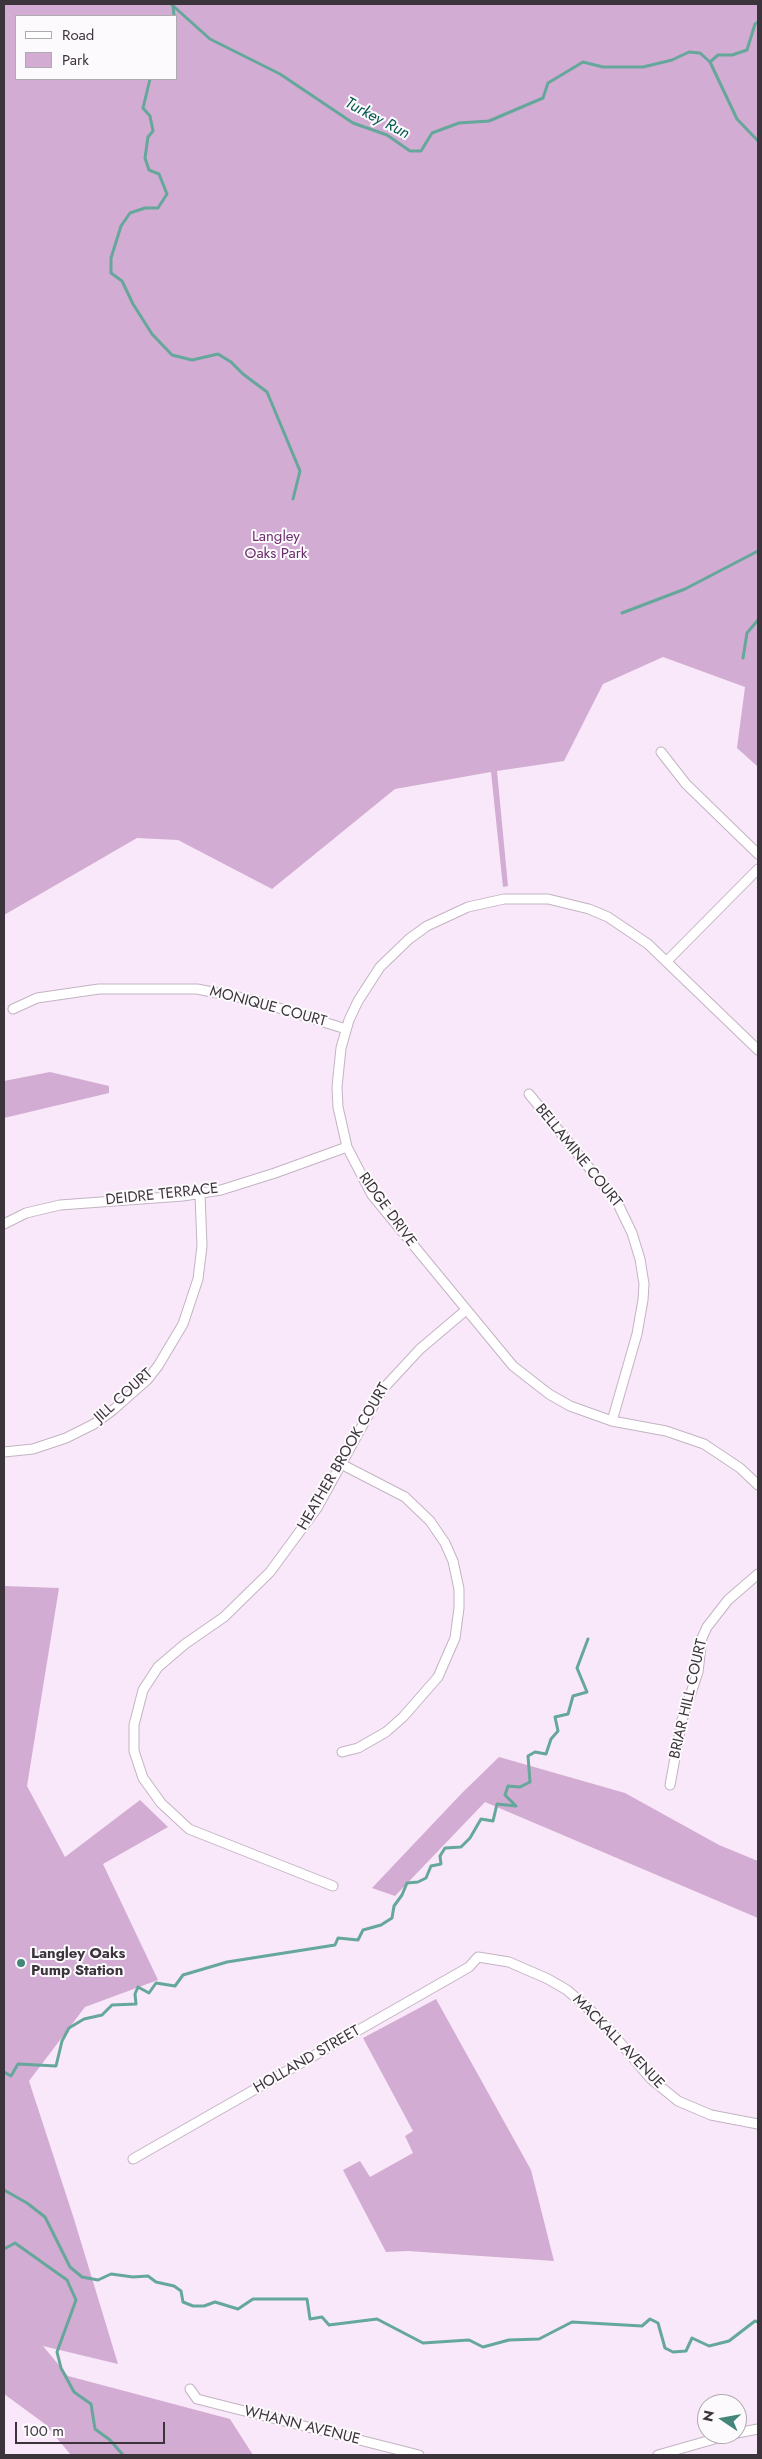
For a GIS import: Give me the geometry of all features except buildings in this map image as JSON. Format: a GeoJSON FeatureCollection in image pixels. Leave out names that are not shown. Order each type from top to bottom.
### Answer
{"type":"FeatureCollection","features":[{"type":"Feature","properties":{"kind":"street"},"geometry":{"type":"LineString","coordinates":[[661,752],[686,784],[758,854]]}},
{"type":"Feature","properties":{"kind":"street"},"geometry":{"type":"LineString","coordinates":[[667,961],[758,869]]}},
{"type":"Feature","properties":{"kind":"street","name":"RIDGE DRIVE"},"geometry":{"type":"LineString","coordinates":[[758,1050],[667,961],[626,928],[589,909],[568,903],[535,898],[490,901],[447,915],[427,926],[394,952],[368,983],[358,1000],[346,1029],[338,1065],[337,1087],[338,1107],[348,1147],[372,1195],[513,1366],[531,1381],[570,1406],[612,1421],[666,1431],[704,1444],[740,1468],[758,1486]]}},
{"type":"Feature","properties":{"kind":"street","name":"MONIQUE COURT"},"geometry":{"type":"LineString","coordinates":[[13,1009],[37,998],[99,989],[197,989],[253,1000],[346,1029]]}},
{"type":"Feature","properties":{"kind":"street","name":"BELLAMINE COURT"},"geometry":{"type":"LineString","coordinates":[[529,1094],[617,1202],[632,1233],[640,1259],[644,1284],[643,1300],[636,1334],[612,1421]]}},
{"type":"Feature","properties":{"kind":"street","name":"DEIDRE TERRACE"},"geometry":{"type":"LineString","coordinates":[[4,1224],[26,1213],[60,1205],[200,1194],[275,1173],[348,1147]]}},
{"type":"Feature","properties":{"kind":"street","name":"JILL COURT"},"geometry":{"type":"LineString","coordinates":[[4,1452],[33,1449],[66,1438],[94,1424],[114,1410],[158,1366],[184,1324],[198,1279],[202,1246],[200,1194]]}},
{"type":"Feature","properties":{"kind":"street","name":"HEATHER BROOK COURT"},"geometry":{"type":"LineString","coordinates":[[333,1886],[188,1829],[153,1794],[139,1770],[134,1752],[134,1725],[138,1707],[149,1680],[165,1660],[224,1617],[270,1572],[312,1516],[370,1409],[390,1379],[430,1339],[466,1310]]}},
{"type":"Feature","properties":{"kind":"street"},"geometry":{"type":"LineString","coordinates":[[341,1464],[405,1498],[430,1521],[445,1544],[453,1561],[459,1589],[459,1608],[455,1638],[438,1677],[409,1711],[386,1732],[365,1744],[342,1752]]}},
{"type":"Feature","properties":{"kind":"street","name":"BRIAR HILL COURT"},"geometry":{"type":"LineString","coordinates":[[670,1785],[682,1720],[698,1672],[702,1638],[712,1620],[728,1600],[758,1574]]}},
{"type":"Feature","properties":{"kind":"street","name":"MACKALL AVENUE"},"geometry":{"type":"LineString","coordinates":[[478,1957],[509,1962],[548,1979],[567,1990],[600,2019],[651,2079],[678,2101],[711,2115],[758,2124]]}},
{"type":"Feature","properties":{"kind":"street","name":"HOLLAND STREET"},"geometry":{"type":"LineString","coordinates":[[133,2159],[469,1968],[478,1957]]}},
{"type":"Feature","properties":{"kind":"street","name":"WHANN AVENUE"},"geometry":{"type":"LineString","coordinates":[[190,2389],[197,2399],[389,2452],[419,2455]]}},
{"type":"Feature","properties":{"kind":"street"},"geometry":{"type":"LineString","coordinates":[[658,2455],[697,2444]]}},
{"type":"Feature","properties":{"kind":"green space","name":"Langley Oaks Park"},"geometry":{"type":"Polygon","coordinates":[[[4,4],[758,4],[758,767],[737,748],[745,687],[663,657],[603,684],[564,761],[497,771],[508,886],[503,887],[491,772],[395,789],[272,889],[178,840],[137,838],[4,915],[4,4]]]}},
{"type":"Feature","properties":{"kind":"green space"},"geometry":{"type":"Polygon","coordinates":[[[50,1072],[109,1086],[109,1093],[4,1118],[4,1081],[50,1072]]]}},
{"type":"Feature","properties":{"kind":"green space"},"geometry":{"type":"Polygon","coordinates":[[[4,1586],[59,1588],[27,1786],[65,1857],[140,1800],[168,1827],[103,1864],[158,1980],[85,2007],[29,2081],[74,2219],[118,2364],[43,2346],[68,2376],[230,2419],[253,2455],[71,2455],[45,2424],[4,2394],[4,1586]]]}},
{"type":"Feature","properties":{"kind":"green space"},"geometry":{"type":"Polygon","coordinates":[[[499,1757],[625,1793],[719,1845],[758,1861],[758,1918],[485,1802],[395,1896],[372,1888],[462,1793],[499,1757]]]}},
{"type":"Feature","properties":{"kind":"green space"},"geometry":{"type":"Polygon","coordinates":[[[436,1999],[531,2170],[554,2261],[408,2251],[386,2252],[343,2170],[360,2161],[370,2177],[413,2153],[405,2136],[413,2131],[363,2038],[436,1999]]]}},
{"type":"Feature","properties":{"kind":"waterway","name":"Turkey Run"},"geometry":{"type":"LineString","coordinates":[[171,4],[210,39],[280,74],[353,123],[387,135],[410,151],[421,151],[432,133],[459,123],[489,121],[543,98],[548,83],[583,62],[603,67],[643,67],[672,60],[689,52],[700,53],[710,62],[737,119],[758,141]]}},
{"type":"Feature","properties":{"kind":"waterway","name":"Turkey Run"},"geometry":{"type":"LineString","coordinates":[[173,7],[174,15]]}},
{"type":"Feature","properties":{"kind":"waterway"},"geometry":{"type":"LineString","coordinates":[[710,62],[718,55],[732,55],[747,50],[755,24],[758,22]]}},
{"type":"Feature","properties":{"kind":"waterway"},"geometry":{"type":"LineString","coordinates":[[150,80],[143,108],[150,116],[153,131],[148,137],[145,158],[149,170],[159,174],[167,194],[158,208],[145,208],[130,213],[121,226],[111,258],[111,273],[122,281],[133,304],[152,334],[172,355],[192,360],[218,354],[231,362],[243,374],[267,392],[300,471],[293,499]]}},
{"type":"Feature","properties":{"kind":"waterway"},"geometry":{"type":"LineString","coordinates":[[622,613],[685,589],[758,551]]}},
{"type":"Feature","properties":{"kind":"waterway"},"geometry":{"type":"LineString","coordinates":[[743,658],[747,633],[758,620]]}},
{"type":"Feature","properties":{"kind":"waterway"},"geometry":{"type":"LineString","coordinates":[[4,2072],[11,2076],[18,2064],[56,2066],[62,2041],[69,2028],[84,2019],[102,2015],[112,2005],[136,2004],[135,1994],[138,1987],[149,1993],[156,1983],[175,1986],[183,1975],[227,1962],[335,1945],[338,1938],[358,1940],[363,1930],[381,1925],[392,1918],[394,1906],[402,1895],[407,1883],[418,1882],[426,1878],[431,1866],[441,1864],[440,1856],[445,1848],[461,1847],[470,1838],[481,1819],[493,1821],[497,1804],[516,1806],[505,1795],[508,1786],[520,1787],[530,1782],[528,1756],[535,1752],[546,1754],[551,1739],[558,1731],[555,1717],[568,1714],[573,1696],[587,1692],[577,1668],[588,1639]]}},
{"type":"Feature","properties":{"kind":"waterway"},"geometry":{"type":"LineString","coordinates":[[4,2190],[27,2203],[45,2217],[70,2267],[82,2277],[98,2280],[111,2274],[133,2277],[148,2276],[156,2282],[174,2286],[181,2291],[183,2302],[193,2306],[204,2306],[215,2302],[238,2309],[253,2299],[307,2299],[310,2319],[322,2317],[329,2325],[377,2319],[423,2343],[469,2340],[483,2347],[509,2340],[539,2339],[572,2322],[642,2326],[650,2319],[658,2323],[665,2348],[673,2352],[686,2351],[692,2338],[709,2346],[729,2341],[755,2321],[758,2322]]}},
{"type":"Feature","properties":{"kind":"waterway"},"geometry":{"type":"LineString","coordinates":[[4,2249],[15,2243],[67,2280],[76,2300],[57,2352],[61,2368],[74,2392],[91,2404],[95,2429],[110,2440],[123,2455]]}},
{"type":"Feature","properties":{"kind":"place","name":"Langley Oaks Pump Station"},"geometry":{"type":"Point","coordinates":[21,1963]}}]}
